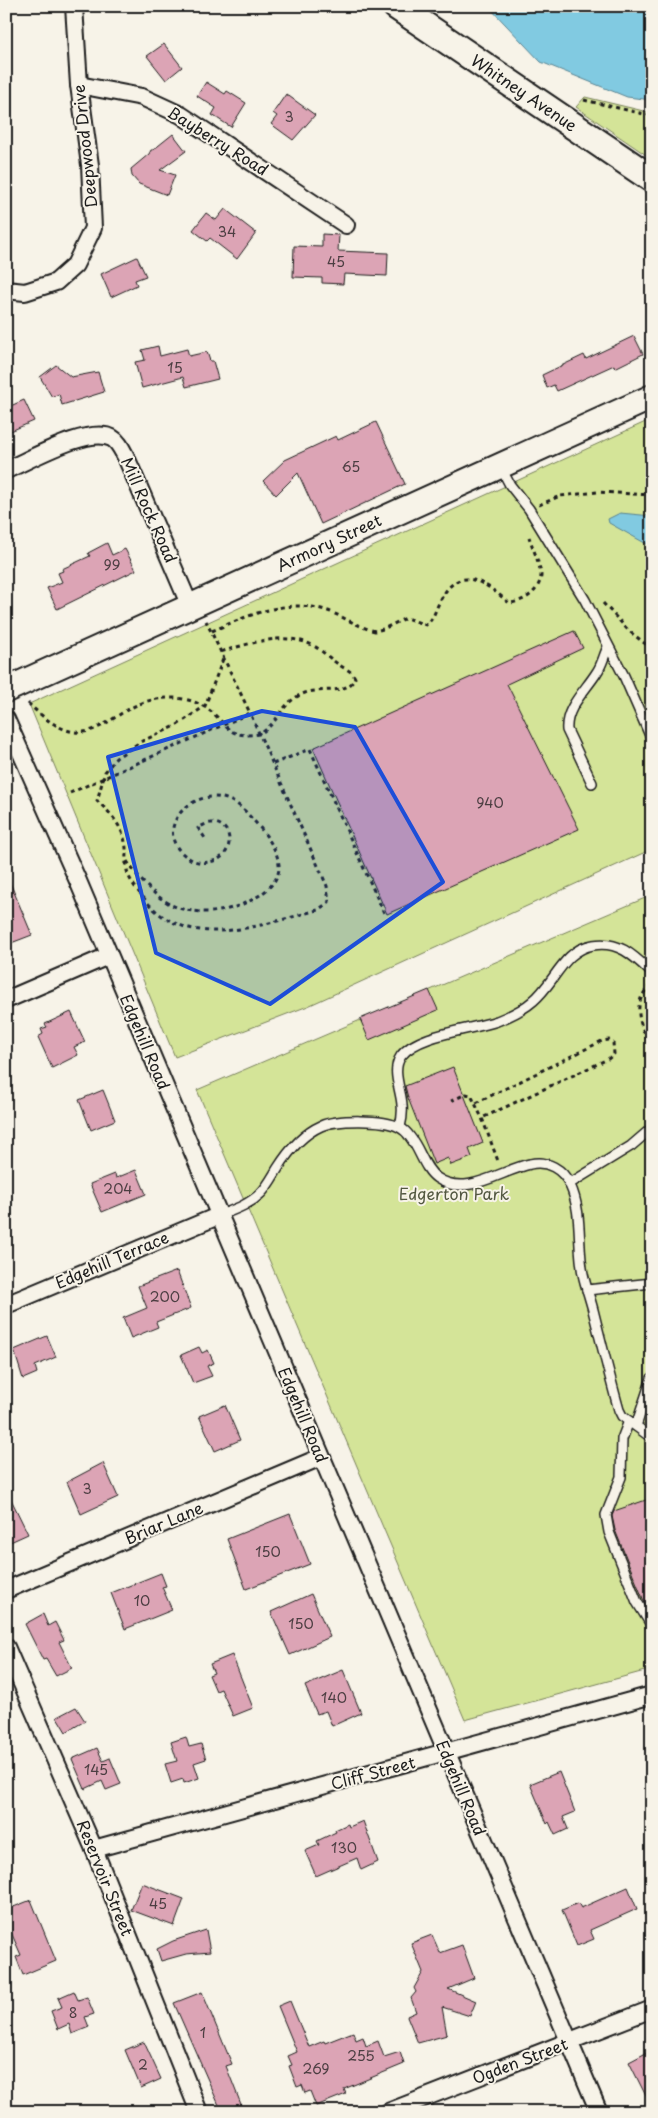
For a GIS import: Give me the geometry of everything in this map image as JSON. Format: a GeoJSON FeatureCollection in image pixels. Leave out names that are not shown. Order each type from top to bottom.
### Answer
{"type":"FeatureCollection","features":[{"type":"Feature","properties":{"kind":"main road","name":"Whitney Avenue"},"geometry":{"type":"LineString","coordinates":[[396,6],[652,179]]}},
{"type":"Feature","properties":{"kind":"main road","name":"Armory Street"},"geometry":{"type":"LineString","coordinates":[[12,687],[198,613],[500,465],[652,397]]}},
{"type":"Feature","properties":{"kind":"street","name":"Deepwood Drive"},"geometry":{"type":"LineString","coordinates":[[6,290],[25,292],[56,282],[75,265],[93,228],[90,164],[79,85],[74,6]]}},
{"type":"Feature","properties":{"kind":"street","name":"Bayberry Road"},"geometry":{"type":"LineString","coordinates":[[79,85],[142,97],[181,115],[346,225]]}},
{"type":"Feature","properties":{"kind":"street","name":"Mill Rock Road"},"geometry":{"type":"LineString","coordinates":[[6,470],[77,439],[105,436],[114,439],[126,457],[198,613]]}},
{"type":"Feature","properties":{"kind":"street","name":"Edgehill Road"},"geometry":{"type":"LineString","coordinates":[[6,719],[598,2112]]}},
{"type":"Feature","properties":{"kind":"street"},"geometry":{"type":"LineString","coordinates":[[6,1000],[108,956]]}},
{"type":"Feature","properties":{"kind":"street","name":"Edgehill Terrace"},"geometry":{"type":"LineString","coordinates":[[6,1306],[218,1216]]}},
{"type":"Feature","properties":{"kind":"street","name":"Briar Lane"},"geometry":{"type":"LineString","coordinates":[[6,1590],[321,1457]]}},
{"type":"Feature","properties":{"kind":"street","name":"Reservoir Street"},"geometry":{"type":"LineString","coordinates":[[6,1647],[94,1849],[199,2112]]}},
{"type":"Feature","properties":{"kind":"street","name":"Cliff Street"},"geometry":{"type":"LineString","coordinates":[[94,1849],[652,1695]]}},
{"type":"Feature","properties":{"kind":"street","name":"Ogden Street"},"geometry":{"type":"LineString","coordinates":[[388,2112],[652,2009]]}},
{"type":"Feature","properties":{"kind":"lane"},"geometry":{"type":"LineString","coordinates":[[500,465],[510,485],[529,509],[585,600],[624,676],[652,740]]}},
{"type":"Feature","properties":{"kind":"lane"},"geometry":{"type":"LineString","coordinates":[[592,783],[567,730],[566,721],[571,709],[599,670],[608,647]]}},
{"type":"Feature","properties":{"kind":"lane"},"geometry":{"type":"LineString","coordinates":[[400,1127],[403,1116],[397,1065],[401,1056],[412,1047],[424,1040],[495,1022],[514,1014],[539,996],[571,956],[591,945],[608,943],[621,947],[652,973]]}},
{"type":"Feature","properties":{"kind":"lane"},"geometry":{"type":"LineString","coordinates":[[218,1216],[245,1205],[263,1192],[287,1155],[298,1143],[321,1126],[349,1120],[400,1127],[409,1135],[434,1176],[455,1186],[469,1184],[530,1164],[548,1163],[555,1167],[570,1184],[576,1204],[581,1263],[619,1410],[632,1424],[652,1438]]}},
{"type":"Feature","properties":{"kind":"lane"},"geometry":{"type":"LineString","coordinates":[[570,1184],[632,1146],[652,1128]]}},
{"type":"Feature","properties":{"kind":"lane"},"geometry":{"type":"LineString","coordinates":[[587,1290],[652,1283]]}},
{"type":"Feature","properties":{"kind":"lane"},"geometry":{"type":"LineString","coordinates":[[652,1378],[632,1424],[622,1439],[621,1477],[606,1515],[609,1532],[637,1602],[652,1626]]}},
{"type":"Feature","properties":{"kind":"path"},"geometry":{"type":"LineString","coordinates":[[584,100],[652,116]]}},
{"type":"Feature","properties":{"kind":"path"},"geometry":{"type":"LineString","coordinates":[[212,631],[256,613],[292,604],[325,610],[372,630],[383,629],[406,618],[426,625],[432,619],[452,584],[464,579],[480,581],[509,603],[520,602],[534,591],[541,575],[524,518],[529,509],[560,496],[598,492],[652,495]]}},
{"type":"Feature","properties":{"kind":"path"},"geometry":{"type":"LineString","coordinates":[[198,613],[212,631],[223,659],[250,713],[328,886],[329,902],[318,910],[235,931],[186,928],[156,912],[134,887],[128,873],[125,840],[113,814],[97,801],[108,768],[122,754],[146,739],[176,726],[205,706],[223,659]]}},
{"type":"Feature","properties":{"kind":"path"},"geometry":{"type":"LineString","coordinates":[[12,687],[29,704],[60,729],[84,733],[97,729],[131,707],[159,699],[182,699],[205,706],[230,731],[239,734],[259,734],[269,727],[292,700],[314,690],[341,689],[355,680],[355,676],[321,650],[299,640],[261,641],[220,652]]}},
{"type":"Feature","properties":{"kind":"path"},"geometry":{"type":"LineString","coordinates":[[70,792],[103,780],[250,713]]}},
{"type":"Feature","properties":{"kind":"path"},"geometry":{"type":"LineString","coordinates":[[273,764],[310,749],[384,913]]}},
{"type":"Feature","properties":{"kind":"path"},"geometry":{"type":"LineString","coordinates":[[127,860],[143,882],[161,898],[177,907],[192,911],[211,912],[237,906],[257,898],[270,887],[278,874],[278,860],[263,832],[244,810],[228,799],[214,796],[202,798],[186,806],[176,818],[171,832],[174,844],[183,854],[193,861],[205,863],[221,858],[228,848],[230,840],[228,832],[219,824],[210,822],[198,828],[207,841]]}},
{"type":"Feature","properties":{"kind":"path"},"geometry":{"type":"LineString","coordinates":[[652,984],[640,998],[638,1012],[640,1026],[652,1048]]}},
{"type":"Feature","properties":{"kind":"path"},"geometry":{"type":"LineString","coordinates":[[476,1103],[602,1041],[609,1040],[613,1043],[614,1054],[608,1059],[482,1118]]}},
{"type":"Feature","properties":{"kind":"path"},"geometry":{"type":"LineString","coordinates":[[451,1101],[466,1094],[471,1095],[476,1103],[503,1174]]}},
{"type":"Feature","properties":{"kind":"highlighted area"},"geometry":{"type":"Polygon","coordinates":[[[262,711],[355,727],[443,882],[270,1004],[156,953],[108,757],[262,711]]]}},
{"type":"Feature","properties":{"kind":"green space"},"geometry":{"type":"Polygon","coordinates":[[[585,97],[652,113],[652,159],[576,107],[585,97]]]}},
{"type":"Feature","properties":{"kind":"green space"},"geometry":{"type":"Polygon","coordinates":[[[652,419],[652,849],[308,1006],[175,1057],[29,704],[652,419]]]}},
{"type":"Feature","properties":{"kind":"green space","name":"Edgerton Park"},"geometry":{"type":"Polygon","coordinates":[[[652,895],[652,1669],[465,1720],[197,1090],[652,895]]]}},
{"type":"Feature","properties":{"kind":"water"},"geometry":{"type":"Polygon","coordinates":[[[488,6],[652,6],[652,100],[627,97],[541,62],[488,6]]]}},
{"type":"Feature","properties":{"kind":"water"},"geometry":{"type":"Polygon","coordinates":[[[620,513],[652,516],[652,547],[609,523],[608,519],[620,513]]]}},
{"type":"Feature","properties":{"kind":"building"},"geometry":{"type":"Polygon","coordinates":[[[164,44],[182,67],[166,80],[147,56],[164,44]]]}},
{"type":"Feature","properties":{"kind":"building"},"geometry":{"type":"Polygon","coordinates":[[[206,82],[225,94],[227,91],[246,103],[231,127],[212,115],[216,108],[197,96],[206,82]]]}},
{"type":"Feature","properties":{"kind":"building"},"geometry":{"type":"Polygon","coordinates":[[[286,94],[315,115],[293,140],[271,124],[277,116],[273,113],[286,94]]]}},
{"type":"Feature","properties":{"kind":"building"},"geometry":{"type":"Polygon","coordinates":[[[173,134],[186,151],[160,170],[175,175],[167,195],[139,184],[132,176],[131,169],[149,154],[151,150],[173,134]]]}},
{"type":"Feature","properties":{"kind":"building"},"geometry":{"type":"Polygon","coordinates":[[[225,209],[256,233],[237,259],[210,238],[207,241],[193,230],[206,213],[216,220],[225,209]]]}},
{"type":"Feature","properties":{"kind":"building"},"geometry":{"type":"Polygon","coordinates":[[[322,234],[339,235],[338,251],[388,253],[387,276],[344,274],[343,284],[322,283],[322,278],[293,277],[294,246],[322,247],[322,234]]]}},
{"type":"Feature","properties":{"kind":"building"},"geometry":{"type":"Polygon","coordinates":[[[137,257],[146,276],[135,280],[137,285],[111,297],[101,274],[137,257]]]}},
{"type":"Feature","properties":{"kind":"building"},"geometry":{"type":"Polygon","coordinates":[[[634,336],[643,354],[615,368],[614,365],[557,391],[554,385],[547,388],[542,375],[584,355],[586,359],[634,336]]]}},
{"type":"Feature","properties":{"kind":"building"},"geometry":{"type":"Polygon","coordinates":[[[158,346],[160,356],[187,349],[189,356],[207,352],[210,361],[213,361],[218,379],[186,387],[183,377],[142,388],[135,362],[145,360],[142,350],[158,346]]]}},
{"type":"Feature","properties":{"kind":"building"},"geometry":{"type":"Polygon","coordinates":[[[56,365],[71,377],[98,372],[104,392],[62,405],[59,394],[52,397],[40,377],[56,365]]]}},
{"type":"Feature","properties":{"kind":"building"},"geometry":{"type":"Polygon","coordinates":[[[24,400],[34,421],[6,433],[6,408],[24,400]]]}},
{"type":"Feature","properties":{"kind":"building"},"geometry":{"type":"Polygon","coordinates":[[[376,422],[405,484],[321,524],[298,473],[276,495],[263,481],[285,460],[336,436],[338,440],[376,422]]]}},
{"type":"Feature","properties":{"kind":"building"},"geometry":{"type":"Polygon","coordinates":[[[107,543],[112,555],[125,549],[136,570],[57,609],[47,588],[62,582],[58,573],[63,571],[62,569],[90,556],[88,553],[107,543]]]}},
{"type":"Feature","properties":{"kind":"building"},"geometry":{"type":"Polygon","coordinates":[[[574,631],[583,648],[507,684],[579,829],[387,914],[313,748],[574,631]]]}},
{"type":"Feature","properties":{"kind":"building"},"geometry":{"type":"Polygon","coordinates":[[[6,873],[32,935],[6,945],[6,873]]]}},
{"type":"Feature","properties":{"kind":"building"},"geometry":{"type":"Polygon","coordinates":[[[429,990],[438,1010],[369,1040],[360,1019],[429,990]]]}},
{"type":"Feature","properties":{"kind":"building"},"geometry":{"type":"Polygon","coordinates":[[[71,1012],[85,1042],[74,1047],[78,1055],[52,1068],[38,1037],[43,1034],[41,1029],[47,1027],[45,1024],[71,1012]]]}},
{"type":"Feature","properties":{"kind":"building"},"geometry":{"type":"Polygon","coordinates":[[[453,1067],[483,1143],[469,1149],[472,1157],[451,1165],[448,1158],[434,1164],[405,1086],[453,1067]]]}},
{"type":"Feature","properties":{"kind":"building"},"geometry":{"type":"Polygon","coordinates":[[[103,1090],[115,1120],[91,1130],[79,1100],[103,1090]]]}},
{"type":"Feature","properties":{"kind":"building"},"geometry":{"type":"Polygon","coordinates":[[[136,1170],[146,1194],[102,1212],[90,1184],[115,1174],[116,1178],[136,1170]]]}},
{"type":"Feature","properties":{"kind":"building"},"geometry":{"type":"Polygon","coordinates":[[[177,1271],[191,1308],[156,1322],[158,1327],[131,1338],[123,1318],[147,1308],[138,1286],[177,1271]]]}},
{"type":"Feature","properties":{"kind":"building"},"geometry":{"type":"Polygon","coordinates":[[[47,1336],[56,1357],[35,1366],[37,1373],[23,1379],[14,1350],[47,1336]]]}},
{"type":"Feature","properties":{"kind":"building"},"geometry":{"type":"Polygon","coordinates":[[[199,1347],[202,1353],[208,1350],[214,1363],[207,1366],[212,1376],[193,1383],[181,1355],[199,1347]]]}},
{"type":"Feature","properties":{"kind":"building"},"geometry":{"type":"Polygon","coordinates":[[[225,1405],[240,1440],[215,1451],[199,1416],[225,1405]]]}},
{"type":"Feature","properties":{"kind":"building"},"geometry":{"type":"Polygon","coordinates":[[[103,1463],[118,1497],[81,1514],[67,1482],[103,1463]]]}},
{"type":"Feature","properties":{"kind":"building"},"geometry":{"type":"Polygon","coordinates":[[[6,1489],[28,1534],[6,1544],[6,1489]]]}},
{"type":"Feature","properties":{"kind":"building"},"geometry":{"type":"Polygon","coordinates":[[[652,1498],[652,1614],[644,1601],[628,1562],[615,1530],[612,1516],[614,1511],[652,1498]]]}},
{"type":"Feature","properties":{"kind":"building"},"geometry":{"type":"Polygon","coordinates":[[[290,1514],[310,1564],[246,1589],[227,1539],[290,1514]]]}},
{"type":"Feature","properties":{"kind":"building"},"geometry":{"type":"Polygon","coordinates":[[[161,1573],[166,1586],[162,1587],[172,1610],[125,1629],[111,1593],[161,1573]]]}},
{"type":"Feature","properties":{"kind":"building"},"geometry":{"type":"Polygon","coordinates":[[[311,1594],[330,1637],[290,1655],[271,1612],[311,1594]]]}},
{"type":"Feature","properties":{"kind":"building"},"geometry":{"type":"Polygon","coordinates":[[[43,1614],[48,1626],[55,1622],[64,1640],[59,1642],[72,1668],[56,1676],[46,1659],[43,1660],[25,1624],[43,1614]]]}},
{"type":"Feature","properties":{"kind":"building"},"geometry":{"type":"Polygon","coordinates":[[[232,1655],[253,1708],[233,1716],[221,1689],[216,1691],[209,1675],[214,1673],[210,1664],[232,1655]]]}},
{"type":"Feature","properties":{"kind":"building"},"geometry":{"type":"Polygon","coordinates":[[[343,1670],[361,1713],[332,1726],[326,1711],[317,1714],[305,1686],[343,1670]]]}},
{"type":"Feature","properties":{"kind":"building"},"geometry":{"type":"Polygon","coordinates":[[[76,1707],[85,1721],[66,1732],[57,1717],[76,1707]]]}},
{"type":"Feature","properties":{"kind":"building"},"geometry":{"type":"Polygon","coordinates":[[[186,1737],[189,1747],[201,1744],[206,1759],[194,1763],[199,1778],[184,1783],[183,1779],[171,1783],[165,1764],[177,1761],[171,1742],[186,1737]]]}},
{"type":"Feature","properties":{"kind":"building"},"geometry":{"type":"Polygon","coordinates":[[[97,1748],[103,1761],[110,1758],[121,1784],[106,1790],[102,1781],[85,1789],[72,1759],[97,1748]]]}},
{"type":"Feature","properties":{"kind":"building"},"geometry":{"type":"Polygon","coordinates":[[[559,1772],[575,1812],[563,1817],[568,1829],[555,1835],[549,1822],[547,1824],[530,1784],[559,1772]]]}},
{"type":"Feature","properties":{"kind":"building"},"geometry":{"type":"Polygon","coordinates":[[[363,1821],[378,1862],[361,1870],[357,1858],[316,1876],[305,1851],[319,1845],[317,1841],[336,1832],[335,1830],[348,1824],[349,1827],[363,1821]]]}},
{"type":"Feature","properties":{"kind":"building"},"geometry":{"type":"Polygon","coordinates":[[[142,1883],[184,1899],[174,1926],[131,1910],[142,1883]]]}},
{"type":"Feature","properties":{"kind":"building"},"geometry":{"type":"Polygon","coordinates":[[[628,1887],[637,1909],[590,1930],[594,1939],[577,1946],[562,1910],[578,1903],[581,1908],[628,1887]]]}},
{"type":"Feature","properties":{"kind":"building"},"geometry":{"type":"Polygon","coordinates":[[[31,1900],[56,1961],[23,1975],[16,1957],[21,1955],[10,1930],[6,1932],[6,1910],[31,1900]]]}},
{"type":"Feature","properties":{"kind":"building"},"geometry":{"type":"Polygon","coordinates":[[[206,1930],[210,1952],[186,1954],[161,1961],[157,1949],[173,1941],[206,1930]]]}},
{"type":"Feature","properties":{"kind":"building"},"geometry":{"type":"Polygon","coordinates":[[[432,1935],[440,1953],[462,1945],[474,1978],[448,1989],[476,2001],[470,2016],[442,2007],[447,2035],[418,2043],[407,2016],[416,2012],[411,1998],[416,1992],[414,1988],[423,1972],[411,1943],[432,1935]]]}},
{"type":"Feature","properties":{"kind":"building"},"geometry":{"type":"Polygon","coordinates":[[[74,1991],[78,2000],[87,1997],[94,2014],[85,2017],[89,2027],[72,2034],[69,2024],[58,2029],[51,2011],[62,2007],[58,1998],[74,1991]]]}},
{"type":"Feature","properties":{"kind":"building"},"geometry":{"type":"Polygon","coordinates":[[[202,1992],[232,2064],[226,2066],[244,2112],[222,2112],[174,2003],[202,1992]]]}},
{"type":"Feature","properties":{"kind":"building"},"geometry":{"type":"Polygon","coordinates":[[[290,2001],[309,2047],[353,2032],[356,2040],[363,2037],[366,2046],[378,2041],[384,2057],[400,2052],[404,2064],[344,2089],[346,2094],[316,2106],[310,2091],[305,2093],[302,2085],[297,2087],[289,2066],[292,2065],[288,2056],[297,2052],[278,2006],[290,2001]]]}},
{"type":"Feature","properties":{"kind":"building"},"geometry":{"type":"Polygon","coordinates":[[[144,2042],[161,2079],[141,2088],[125,2050],[144,2042]]]}},
{"type":"Feature","properties":{"kind":"building"},"geometry":{"type":"Polygon","coordinates":[[[646,2053],[652,2064],[652,2108],[629,2062],[646,2053]]]}}]}
